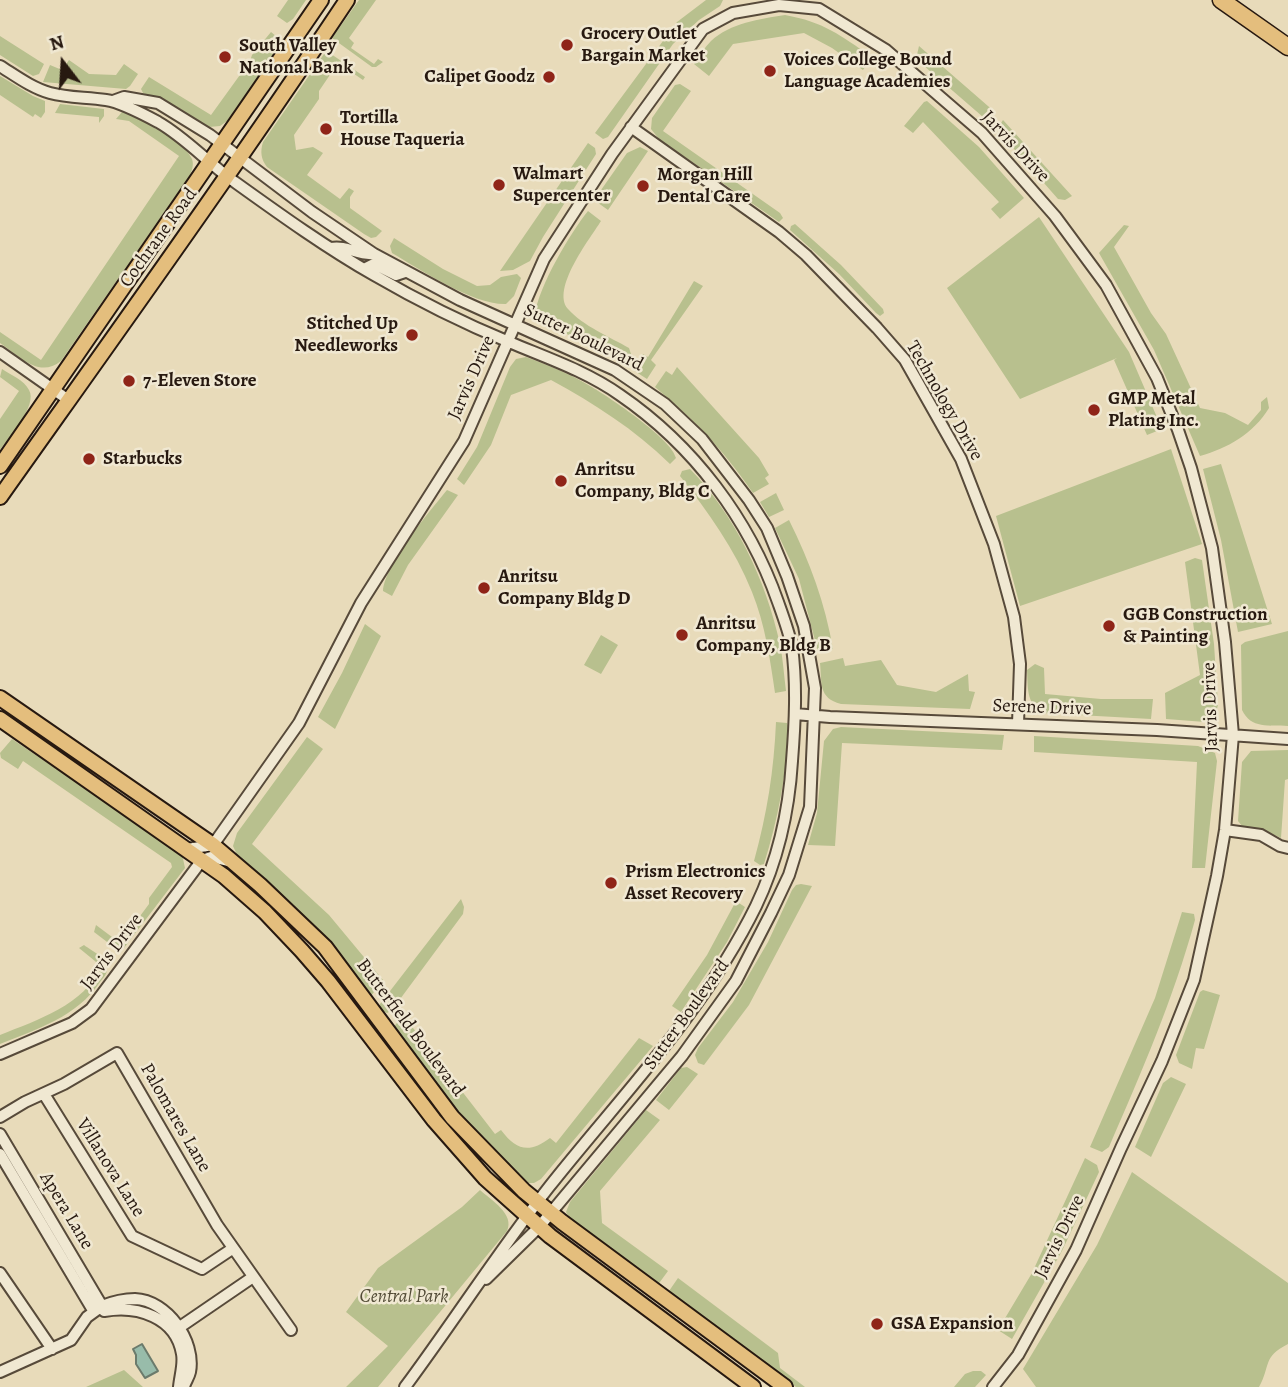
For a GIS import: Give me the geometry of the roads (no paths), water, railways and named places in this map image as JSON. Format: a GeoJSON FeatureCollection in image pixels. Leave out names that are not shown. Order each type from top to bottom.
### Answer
{"type":"FeatureCollection","features":[{"type":"Feature","properties":{"kind":"highway"},"geometry":{"type":"LineString","coordinates":[[1221,0],[1288,47]]}},
{"type":"Feature","properties":{"kind":"main road","name":"Cochrane Road"},"geometry":{"type":"LineString","coordinates":[[0,466],[321,0]]}},
{"type":"Feature","properties":{"kind":"main road","name":"Cochrane Road"},"geometry":{"type":"LineString","coordinates":[[0,497],[67,399],[228,177],[347,0]]}},
{"type":"Feature","properties":{"kind":"main road","name":"Butterfield Boulevard"},"geometry":{"type":"LineString","coordinates":[[0,698],[213,845],[324,947],[452,1117],[482,1150],[550,1213],[785,1387]]}},
{"type":"Feature","properties":{"kind":"main road","name":"Butterfield Boulevard"},"geometry":{"type":"LineString","coordinates":[[0,719],[187,849],[265,912],[328,981],[434,1120],[485,1178],[539,1227],[754,1387]]}},
{"type":"Feature","properties":{"kind":"street","name":"Jarvis Drive"},"geometry":{"type":"LineString","coordinates":[[213,845],[299,723],[361,603],[464,440],[544,259],[631,127],[703,29],[733,13],[779,5],[819,9],[886,50],[982,133],[1055,216],[1107,285],[1157,378],[1191,468],[1212,548],[1225,642],[1233,736],[1217,876],[1194,980],[1162,1061],[1076,1250],[1018,1355],[993,1387]]}},
{"type":"Feature","properties":{"kind":"street","name":"Sutter Boulevard"},"geometry":{"type":"LineString","coordinates":[[0,66],[34,86],[54,94],[113,101],[156,121],[200,151],[228,177],[364,269],[418,300],[587,375],[618,393],[646,414],[690,455],[725,498],[751,540],[772,583],[792,646],[795,714],[786,820],[766,883],[732,952],[682,1025],[526,1216],[473,1290]]}},
{"type":"Feature","properties":{"kind":"street","name":"Sutter Boulevard"},"geometry":{"type":"LineString","coordinates":[[113,101],[124,97],[158,103],[222,144],[374,254],[405,272],[583,354],[636,383],[684,420],[721,461],[766,528],[787,576],[804,626],[812,660],[816,716],[810,807],[789,874],[736,981],[682,1056],[539,1227],[514,1254],[473,1290]]}},
{"type":"Feature","properties":{"kind":"street","name":"Technology Drive"},"geometry":{"type":"LineString","coordinates":[[631,127],[797,247],[818,265],[905,360],[961,459],[994,544],[1014,617],[1020,664],[1018,724]]}},
{"type":"Feature","properties":{"kind":"street"},"geometry":{"type":"LineString","coordinates":[[331,248],[342,246],[357,254],[374,254]]}},
{"type":"Feature","properties":{"kind":"street"},"geometry":{"type":"LineString","coordinates":[[364,269],[374,264],[396,275],[405,272]]}},
{"type":"Feature","properties":{"kind":"street"},"geometry":{"type":"LineString","coordinates":[[0,352],[67,399]]}},
{"type":"Feature","properties":{"kind":"street","name":"Serene Drive"},"geometry":{"type":"LineString","coordinates":[[795,714],[1288,739]]}},
{"type":"Feature","properties":{"kind":"street"},"geometry":{"type":"LineString","coordinates":[[1224,830],[1261,835],[1288,848]]}},
{"type":"Feature","properties":{"kind":"street"},"geometry":{"type":"LineString","coordinates":[[187,849],[213,845]]}},
{"type":"Feature","properties":{"kind":"street"},"geometry":{"type":"LineString","coordinates":[[202,860],[211,857],[232,862]]}},
{"type":"Feature","properties":{"kind":"street","name":"Jarvis Drive"},"geometry":{"type":"LineString","coordinates":[[0,1054],[72,1023],[90,1009],[202,860]]}},
{"type":"Feature","properties":{"kind":"street","name":"Palomares Lane"},"geometry":{"type":"LineString","coordinates":[[0,1117],[117,1053],[232,1249],[291,1330]]}},
{"type":"Feature","properties":{"kind":"street","name":"Villanova Lane"},"geometry":{"type":"LineString","coordinates":[[44,1094],[132,1236],[202,1269],[232,1249]]}},
{"type":"Feature","properties":{"kind":"street","name":"Apera Lane"},"geometry":{"type":"LineString","coordinates":[[0,1134],[98,1309]]}},
{"type":"Feature","properties":{"kind":"street","name":"Apera Lane"},"geometry":{"type":"LineString","coordinates":[[0,1154],[98,1309]]}},
{"type":"Feature","properties":{"kind":"street"},"geometry":{"type":"LineString","coordinates":[[0,1273],[51,1349]]}},
{"type":"Feature","properties":{"kind":"street"},"geometry":{"type":"LineString","coordinates":[[176,1329],[253,1277]]}},
{"type":"Feature","properties":{"kind":"street"},"geometry":{"type":"LineString","coordinates":[[405,1387],[473,1290]]}},
{"type":"Feature","properties":{"kind":"street"},"geometry":{"type":"LineString","coordinates":[[0,1372],[71,1340],[87,1317],[98,1309],[116,1308],[152,1315],[176,1329],[183,1357],[181,1387]]}},
{"type":"Feature","properties":{"kind":"place","name":"Grocery Outlet Bargain Market"},"geometry":{"type":"Point","coordinates":[567,45]}},
{"type":"Feature","properties":{"kind":"place","name":"South Valley National Bank"},"geometry":{"type":"Point","coordinates":[225,57]}},
{"type":"Feature","properties":{"kind":"place","name":"Voices College Bound Language Academies"},"geometry":{"type":"Point","coordinates":[770,71]}},
{"type":"Feature","properties":{"kind":"place","name":"Calipet Goodz"},"geometry":{"type":"Point","coordinates":[549,77]}},
{"type":"Feature","properties":{"kind":"place","name":"Tortilla House Taqueria"},"geometry":{"type":"Point","coordinates":[326,129]}},
{"type":"Feature","properties":{"kind":"place","name":"Walmart Supercenter"},"geometry":{"type":"Point","coordinates":[499,185]}},
{"type":"Feature","properties":{"kind":"place","name":"Morgan Hill Dental Care"},"geometry":{"type":"Point","coordinates":[643,186]}},
{"type":"Feature","properties":{"kind":"place","name":"Stitched Up Needleworks"},"geometry":{"type":"Point","coordinates":[412,335]}},
{"type":"Feature","properties":{"kind":"place","name":"7-Eleven Store"},"geometry":{"type":"Point","coordinates":[129,381]}},
{"type":"Feature","properties":{"kind":"place","name":"GMP Metal Plating Inc."},"geometry":{"type":"Point","coordinates":[1094,410]}},
{"type":"Feature","properties":{"kind":"place","name":"Starbucks"},"geometry":{"type":"Point","coordinates":[89,459]}},
{"type":"Feature","properties":{"kind":"place","name":"Anritsu Company, Bldg C"},"geometry":{"type":"Point","coordinates":[561,481]}},
{"type":"Feature","properties":{"kind":"place","name":"Anritsu Company Bldg D"},"geometry":{"type":"Point","coordinates":[484,588]}},
{"type":"Feature","properties":{"kind":"place","name":"GGB Construction & Painting"},"geometry":{"type":"Point","coordinates":[1109,626]}},
{"type":"Feature","properties":{"kind":"place","name":"Anritsu Company, Bldg B"},"geometry":{"type":"Point","coordinates":[682,635]}},
{"type":"Feature","properties":{"kind":"place","name":"Prism Electronics Asset Recovery"},"geometry":{"type":"Point","coordinates":[611,883]}},
{"type":"Feature","properties":{"kind":"place","name":"GSA Expansion"},"geometry":{"type":"Point","coordinates":[877,1324]}},
{"type":"Feature","properties":{"kind":"park label","name":"Central Park"},"geometry":{"type":"Point","coordinates":[404,1297]}}]}
